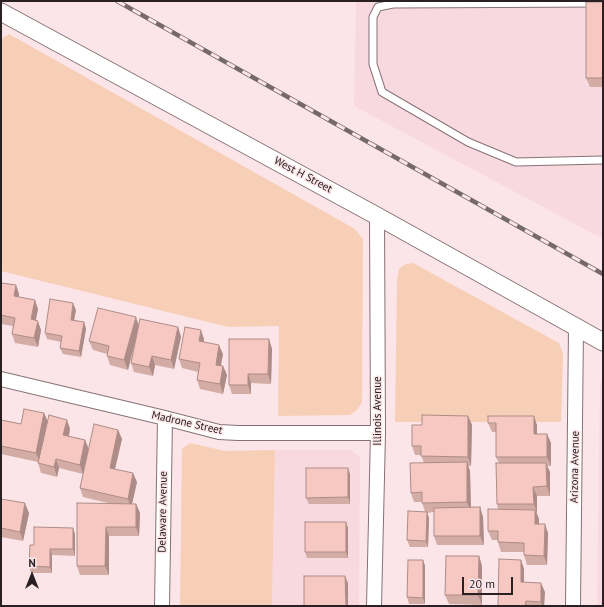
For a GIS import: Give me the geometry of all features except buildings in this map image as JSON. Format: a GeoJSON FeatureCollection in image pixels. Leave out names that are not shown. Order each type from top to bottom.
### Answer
{"type":"FeatureCollection","features":[{"type":"Feature","properties":{"kind":"street","name":"West H Street"},"geometry":{"type":"LineString","coordinates":[[1,12],[377,216],[603,342]]}},
{"type":"Feature","properties":{"kind":"street","name":"Illinois Avenue"},"geometry":{"type":"LineString","coordinates":[[374,606],[378,433],[377,216]]}},
{"type":"Feature","properties":{"kind":"street","name":"Arizona Avenue"},"geometry":{"type":"LineString","coordinates":[[573,606],[576,328]]}},
{"type":"Feature","properties":{"kind":"street","name":"Madrone Street"},"geometry":{"type":"LineString","coordinates":[[1,379],[219,432],[378,433]]}},
{"type":"Feature","properties":{"kind":"street","name":"Delaware Avenue"},"geometry":{"type":"LineString","coordinates":[[162,606],[165,418]]}},
{"type":"Feature","properties":{"kind":"lane"},"geometry":{"type":"LineString","coordinates":[[603,3],[393,4],[378,7],[373,17],[373,64],[382,92],[468,142],[516,162],[603,160]]}},
{"type":"Feature","properties":{"kind":"shaded area"},"geometry":{"type":"Polygon","coordinates":[[[356,1],[603,1],[603,239],[354,106],[356,1]]]}},
{"type":"Feature","properties":{"kind":"shaded area"},"geometry":{"type":"Polygon","coordinates":[[[9,34],[355,229],[363,239],[362,402],[357,410],[350,415],[278,416],[279,326],[228,327],[1,271],[1,39],[9,34]]]}},
{"type":"Feature","properties":{"kind":"shaded area"},"geometry":{"type":"Polygon","coordinates":[[[413,263],[559,343],[563,354],[561,422],[395,422],[397,279],[399,269],[406,264],[413,263]]]}},
{"type":"Feature","properties":{"kind":"shaded area"},"geometry":{"type":"Polygon","coordinates":[[[603,382],[603,606],[597,606],[600,383],[603,382]]]}},
{"type":"Feature","properties":{"kind":"shaded area"},"geometry":{"type":"Polygon","coordinates":[[[190,443],[225,451],[275,450],[272,606],[180,606],[182,449],[190,443]]]}},
{"type":"Feature","properties":{"kind":"shaded area"},"geometry":{"type":"Polygon","coordinates":[[[275,450],[351,450],[360,457],[359,606],[272,606],[275,450]]]}},
{"type":"Feature","properties":{"kind":"railway"},"geometry":{"type":"LineString","coordinates":[[117,1],[603,274]]}}]}
